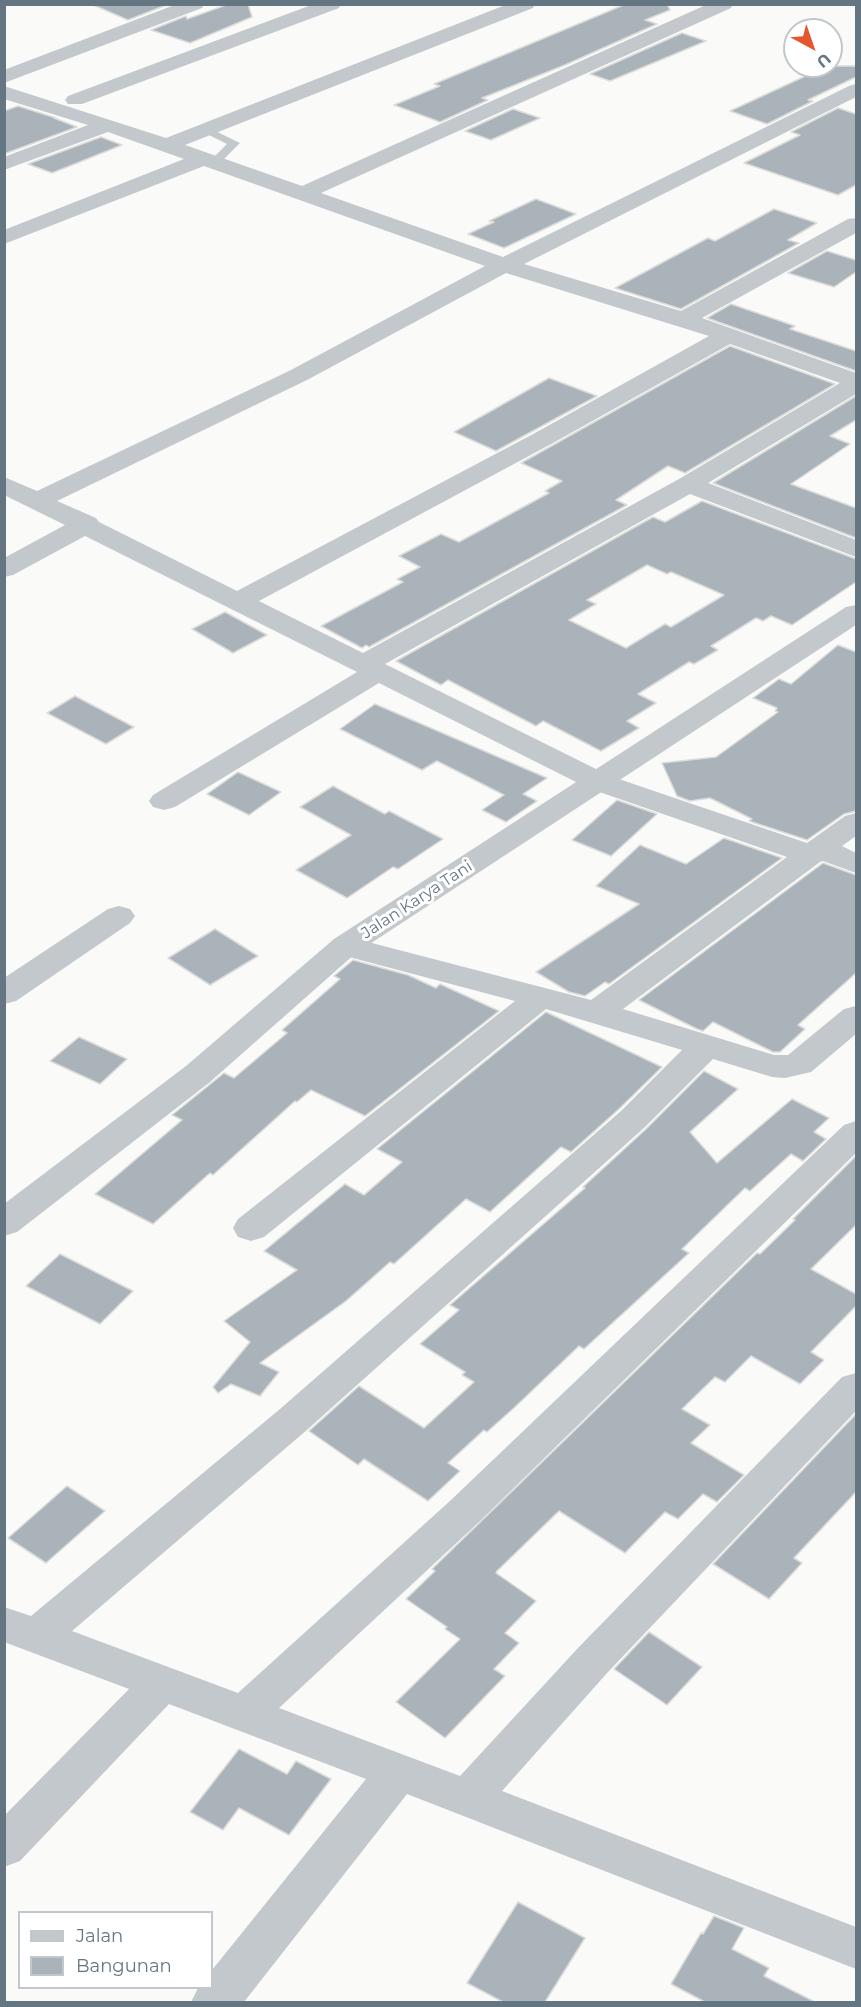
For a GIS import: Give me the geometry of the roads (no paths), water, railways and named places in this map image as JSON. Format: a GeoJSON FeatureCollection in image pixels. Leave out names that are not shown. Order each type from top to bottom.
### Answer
{"type":"FeatureCollection","features":[{"type":"Feature","properties":{"kind":"street"},"geometry":{"type":"LineString","coordinates":[[138,4],[165,15]]}},
{"type":"Feature","properties":{"kind":"street"},"geometry":{"type":"LineString","coordinates":[[4,77],[195,4]]}},
{"type":"Feature","properties":{"kind":"street"},"geometry":{"type":"LineString","coordinates":[[75,100],[332,4]]}},
{"type":"Feature","properties":{"kind":"street"},"geometry":{"type":"LineString","coordinates":[[165,146],[526,4]]}},
{"type":"Feature","properties":{"kind":"street"},"geometry":{"type":"LineString","coordinates":[[302,194],[724,4]]}},
{"type":"Feature","properties":{"kind":"street"},"geometry":{"type":"LineString","coordinates":[[37,501],[299,375],[504,265],[856,90]]}},
{"type":"Feature","properties":{"kind":"street"},"geometry":{"type":"LineString","coordinates":[[10,98],[108,125],[504,265],[683,319],[856,382]]}},
{"type":"Feature","properties":{"kind":"street"},"geometry":{"type":"LineString","coordinates":[[4,164],[108,125]]}},
{"type":"Feature","properties":{"kind":"street"},"geometry":{"type":"LineString","coordinates":[[4,238],[208,161]]}},
{"type":"Feature","properties":{"kind":"street"},"geometry":{"type":"LineString","coordinates":[[683,319],[856,224]]}},
{"type":"Feature","properties":{"kind":"street"},"geometry":{"type":"LineString","coordinates":[[239,601],[544,438],[728,335]]}},
{"type":"Feature","properties":{"kind":"street"},"geometry":{"type":"LineString","coordinates":[[164,801],[371,668],[688,484],[856,382]]}},
{"type":"Feature","properties":{"kind":"street"},"geometry":{"type":"LineString","coordinates":[[688,484],[856,549]]}},
{"type":"Feature","properties":{"kind":"street"},"geometry":{"type":"LineString","coordinates":[[4,485],[87,524],[599,782],[856,864]]}},
{"type":"Feature","properties":{"kind":"street"},"geometry":{"type":"LineString","coordinates":[[4,569],[87,524]]}},
{"type":"Feature","properties":{"kind":"street","name":"Jalan Karya Tani"},"geometry":{"type":"LineString","coordinates":[[4,1223],[198,1074],[345,946],[856,613]]}},
{"type":"Feature","properties":{"kind":"street"},"geometry":{"type":"LineString","coordinates":[[597,1012],[670,956],[856,822]]}},
{"type":"Feature","properties":{"kind":"street"},"geometry":{"type":"LineString","coordinates":[[4,994],[119,916]]}},
{"type":"Feature","properties":{"kind":"street"},"geometry":{"type":"LineString","coordinates":[[345,946],[542,996],[772,1066],[792,1067],[808,1058],[856,1017]]}},
{"type":"Feature","properties":{"kind":"street"},"geometry":{"type":"LineString","coordinates":[[251,1228],[542,996]]}},
{"type":"Feature","properties":{"kind":"street"},"geometry":{"type":"LineString","coordinates":[[21,1630],[294,1419],[633,1119],[706,1046]]}},
{"type":"Feature","properties":{"kind":"street"},"geometry":{"type":"LineString","coordinates":[[244,1714],[481,1495],[856,1132]]}},
{"type":"Feature","properties":{"kind":"street"},"geometry":{"type":"LineString","coordinates":[[468,1798],[593,1660],[856,1387]]}},
{"type":"Feature","properties":{"kind":"street"},"geometry":{"type":"LineString","coordinates":[[21,1630],[468,1798],[856,1948]]}},
{"type":"Feature","properties":{"kind":"street"},"geometry":{"type":"LineString","coordinates":[[4,1847],[162,1683]]}},
{"type":"Feature","properties":{"kind":"street"},"geometry":{"type":"LineString","coordinates":[[216,2002],[398,1772]]}},
{"type":"Feature","properties":{"kind":"lane"},"geometry":{"type":"LineString","coordinates":[[207,129],[234,143],[208,161]]}}]}
